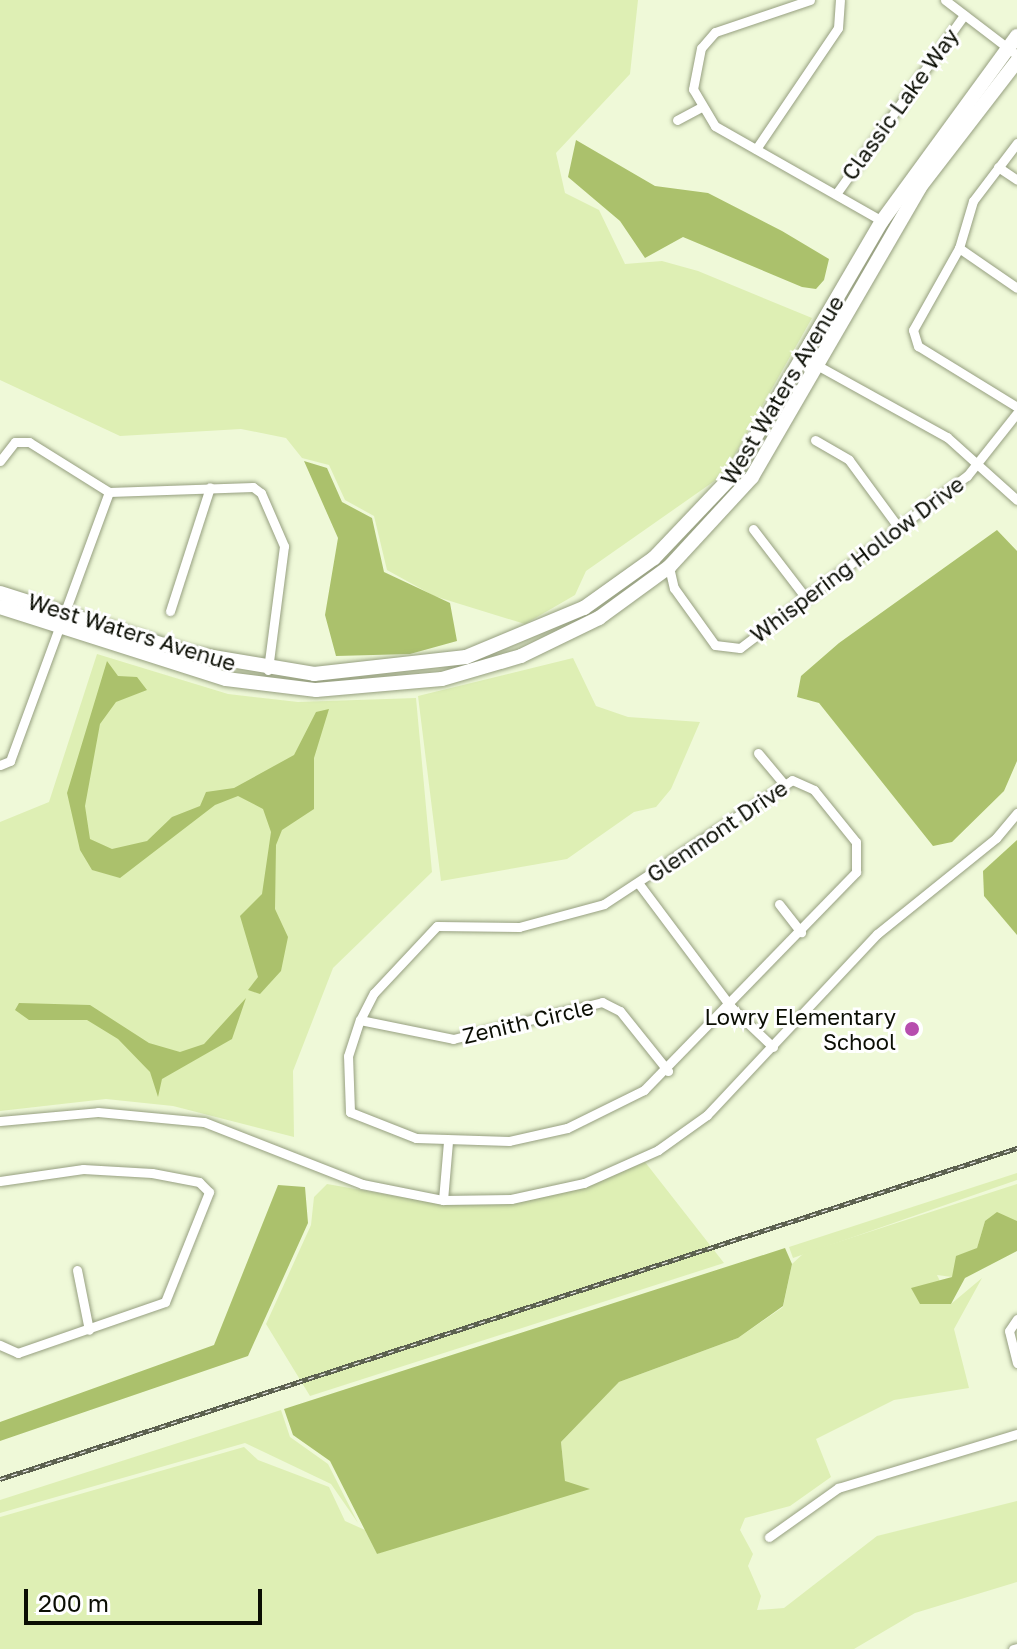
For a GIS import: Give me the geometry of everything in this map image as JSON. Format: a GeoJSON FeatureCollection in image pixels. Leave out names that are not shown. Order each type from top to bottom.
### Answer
{"type":"FeatureCollection","features":[{"type":"Feature","properties":{"kind":"street"},"geometry":{"type":"LineString","coordinates":[[810,0],[715,32],[693,68],[700,108],[756,149],[882,221]]}},
{"type":"Feature","properties":{"kind":"street"},"geometry":{"type":"LineString","coordinates":[[756,149],[838,28],[840,0]]}},
{"type":"Feature","properties":{"kind":"street"},"geometry":{"type":"LineString","coordinates":[[945,0],[1015,50]]}},
{"type":"Feature","properties":{"kind":"street","name":"Classic Lake Way"},"geometry":{"type":"LineString","coordinates":[[836,194],[964,15]]}},
{"type":"Feature","properties":{"kind":"street","name":"West Waters Avenue"},"geometry":{"type":"LineString","coordinates":[[0,593],[61,619],[226,679],[377,689],[521,656],[599,618],[669,567],[752,477],[882,221],[1015,50]]}},
{"type":"Feature","properties":{"kind":"street","name":"West Waters Avenue"},"geometry":{"type":"LineString","coordinates":[[0,607],[268,670],[422,667],[515,641],[584,608],[639,571],[712,502],[812,362],[920,187],[1015,50]]}},
{"type":"Feature","properties":{"kind":"street"},"geometry":{"type":"LineString","coordinates":[[677,120],[700,108]]}},
{"type":"Feature","properties":{"kind":"street"},"geometry":{"type":"LineString","coordinates":[[1017,143],[973,201],[959,248],[913,339],[1017,410]]}},
{"type":"Feature","properties":{"kind":"street"},"geometry":{"type":"LineString","coordinates":[[998,167],[1017,180]]}},
{"type":"Feature","properties":{"kind":"street"},"geometry":{"type":"LineString","coordinates":[[959,248],[1017,288]]}},
{"type":"Feature","properties":{"kind":"street"},"geometry":{"type":"LineString","coordinates":[[812,362],[981,462],[1017,500]]}},
{"type":"Feature","properties":{"kind":"street","name":"Whispering Hollow Drive"},"geometry":{"type":"LineString","coordinates":[[669,567],[674,588],[727,651],[806,598],[981,462],[1017,410]]}},
{"type":"Feature","properties":{"kind":"street"},"geometry":{"type":"LineString","coordinates":[[815,440],[849,460],[899,528]]}},
{"type":"Feature","properties":{"kind":"street"},"geometry":{"type":"LineString","coordinates":[[0,461],[15,442],[29,442],[109,492],[253,487],[282,537],[268,670]]}},
{"type":"Feature","properties":{"kind":"street"},"geometry":{"type":"LineString","coordinates":[[170,611],[210,487]]}},
{"type":"Feature","properties":{"kind":"street"},"geometry":{"type":"LineString","coordinates":[[0,765],[10,761],[109,492]]}},
{"type":"Feature","properties":{"kind":"street"},"geometry":{"type":"LineString","coordinates":[[753,529],[806,598]]}},
{"type":"Feature","properties":{"kind":"street"},"geometry":{"type":"LineString","coordinates":[[758,753],[782,782]]}},
{"type":"Feature","properties":{"kind":"street","name":"Glenmont Drive"},"geometry":{"type":"LineString","coordinates":[[782,782],[814,790],[861,854],[856,872],[668,1071],[567,1128],[509,1141],[448,1142],[388,1131],[350,1112],[348,1056],[360,1020],[374,993],[437,926],[519,927],[604,904],[639,884],[782,782]]}},
{"type":"Feature","properties":{"kind":"street"},"geometry":{"type":"LineString","coordinates":[[0,1121],[98,1112],[204,1122],[362,1184],[443,1200],[544,1194],[619,1170],[707,1115],[877,934],[996,838],[1017,813]]}},
{"type":"Feature","properties":{"kind":"street"},"geometry":{"type":"LineString","coordinates":[[639,884],[731,1007],[773,1047]]}},
{"type":"Feature","properties":{"kind":"street"},"geometry":{"type":"LineString","coordinates":[[779,904],[801,932]]}},
{"type":"Feature","properties":{"kind":"street","name":"Zenith Circle"},"geometry":{"type":"LineString","coordinates":[[360,1020],[453,1039],[602,1002],[620,1011],[668,1071]]}},
{"type":"Feature","properties":{"kind":"street"},"geometry":{"type":"LineString","coordinates":[[443,1200],[448,1142]]}},
{"type":"Feature","properties":{"kind":"street"},"geometry":{"type":"LineString","coordinates":[[0,1181],[83,1169],[152,1173],[199,1182],[209,1192],[165,1302],[18,1353],[0,1345]]}},
{"type":"Feature","properties":{"kind":"street"},"geometry":{"type":"LineString","coordinates":[[77,1270],[89,1330]]}},
{"type":"Feature","properties":{"kind":"street"},"geometry":{"type":"LineString","coordinates":[[1017,1319],[1009,1331],[1017,1363]]}},
{"type":"Feature","properties":{"kind":"street"},"geometry":{"type":"LineString","coordinates":[[769,1537],[838,1488],[1017,1434]]}},
{"type":"Feature","properties":{"kind":"shaded area"},"geometry":{"type":"Polygon","coordinates":[[[0,0],[638,0],[630,74],[556,153],[565,193],[599,210],[625,264],[662,261],[698,271],[812,318],[723,475],[586,571],[575,595],[525,624],[434,596],[387,570],[374,516],[345,500],[329,465],[302,458],[286,438],[241,429],[120,436],[0,380],[0,0]]]}},
{"type":"Feature","properties":{"kind":"shaded area"},"geometry":{"type":"Polygon","coordinates":[[[576,140],[655,186],[708,193],[782,231],[829,259],[824,280],[816,289],[802,287],[683,237],[645,258],[620,221],[568,177],[576,140]]]}},
{"type":"Feature","properties":{"kind":"shaded area"},"geometry":{"type":"Polygon","coordinates":[[[304,461],[327,468],[342,502],[372,518],[384,572],[450,603],[457,641],[410,654],[336,656],[325,615],[338,538],[304,461]]]}},
{"type":"Feature","properties":{"kind":"shaded area"},"geometry":{"type":"Polygon","coordinates":[[[997,530],[1017,551],[1017,761],[1004,791],[952,842],[933,846],[819,703],[797,697],[801,676],[839,643],[997,530]]]}},
{"type":"Feature","properties":{"kind":"shaded area"},"geometry":{"type":"Polygon","coordinates":[[[97,654],[228,694],[298,702],[416,698],[432,872],[333,968],[293,1071],[294,1137],[173,1106],[106,1099],[0,1111],[0,822],[49,802],[97,654]]]}},
{"type":"Feature","properties":{"kind":"shaded area"},"geometry":{"type":"Polygon","coordinates":[[[573,658],[596,706],[628,717],[700,722],[671,789],[656,807],[634,812],[567,859],[441,881],[418,696],[573,658]]]}},
{"type":"Feature","properties":{"kind":"shaded area"},"geometry":{"type":"Polygon","coordinates":[[[107,661],[118,676],[137,677],[147,690],[116,702],[100,724],[85,806],[90,839],[112,849],[147,841],[172,817],[200,806],[206,792],[234,788],[294,755],[316,712],[329,709],[314,758],[314,809],[282,830],[276,845],[275,909],[288,937],[281,971],[260,994],[248,990],[258,977],[240,916],[262,894],[271,832],[263,809],[238,796],[215,805],[120,878],[92,870],[80,850],[67,793],[107,661]]]}},
{"type":"Feature","properties":{"kind":"shaded area"},"geometry":{"type":"Polygon","coordinates":[[[1017,840],[1017,935],[984,896],[983,871],[1017,840]]]}},
{"type":"Feature","properties":{"kind":"shaded area"},"geometry":{"type":"Polygon","coordinates":[[[246,998],[232,1039],[162,1079],[158,1097],[150,1072],[118,1039],[87,1020],[29,1020],[15,1010],[19,1003],[90,1005],[149,1043],[180,1052],[204,1044],[246,998]]]}},
{"type":"Feature","properties":{"kind":"shaded area"},"geometry":{"type":"Polygon","coordinates":[[[645,1162],[724,1263],[310,1396],[266,1324],[311,1225],[314,1197],[327,1184],[446,1205],[511,1204],[585,1187],[645,1162]]]}},
{"type":"Feature","properties":{"kind":"shaded area"},"geometry":{"type":"Polygon","coordinates":[[[1017,1173],[1017,1180],[793,1258],[789,1247],[1017,1173]]]}},
{"type":"Feature","properties":{"kind":"shaded area"},"geometry":{"type":"Polygon","coordinates":[[[1017,1184],[1017,1221],[985,1221],[977,1248],[952,1277],[937,1275],[951,1304],[982,1278],[954,1329],[969,1388],[894,1400],[816,1439],[831,1477],[790,1506],[745,1518],[740,1530],[753,1554],[748,1566],[761,1596],[757,1610],[784,1608],[877,1536],[1017,1501],[1017,1582],[915,1613],[854,1649],[0,1649],[0,1517],[244,1447],[258,1460],[329,1487],[345,1521],[365,1530],[377,1554],[565,1482],[561,1442],[619,1382],[738,1338],[783,1307],[792,1264],[804,1253],[1017,1184]]]}},
{"type":"Feature","properties":{"kind":"shaded area"},"geometry":{"type":"Polygon","coordinates":[[[278,1185],[305,1187],[308,1223],[248,1356],[0,1441],[0,1422],[214,1345],[278,1185]]]}},
{"type":"Feature","properties":{"kind":"shaded area"},"geometry":{"type":"Polygon","coordinates":[[[997,1212],[1017,1221],[1017,1251],[965,1278],[951,1304],[920,1304],[911,1288],[952,1277],[956,1256],[977,1248],[985,1221],[997,1212]]]}},
{"type":"Feature","properties":{"kind":"shaded area"},"geometry":{"type":"Polygon","coordinates":[[[785,1248],[792,1264],[783,1306],[738,1338],[619,1382],[561,1442],[565,1481],[590,1489],[377,1554],[330,1461],[293,1435],[284,1409],[785,1248]]]}},
{"type":"Feature","properties":{"kind":"shaded area"},"geometry":{"type":"Polygon","coordinates":[[[281,1410],[290,1437],[328,1464],[358,1523],[331,1484],[245,1443],[0,1513],[0,1500],[281,1410]]]}},
{"type":"Feature","properties":{"kind":"railway"},"geometry":{"type":"LineString","coordinates":[[0,1479],[1017,1148]]}},
{"type":"Feature","properties":{"kind":"place","name":"Lowry Elementary School"},"geometry":{"type":"Point","coordinates":[912,1029]}}]}
